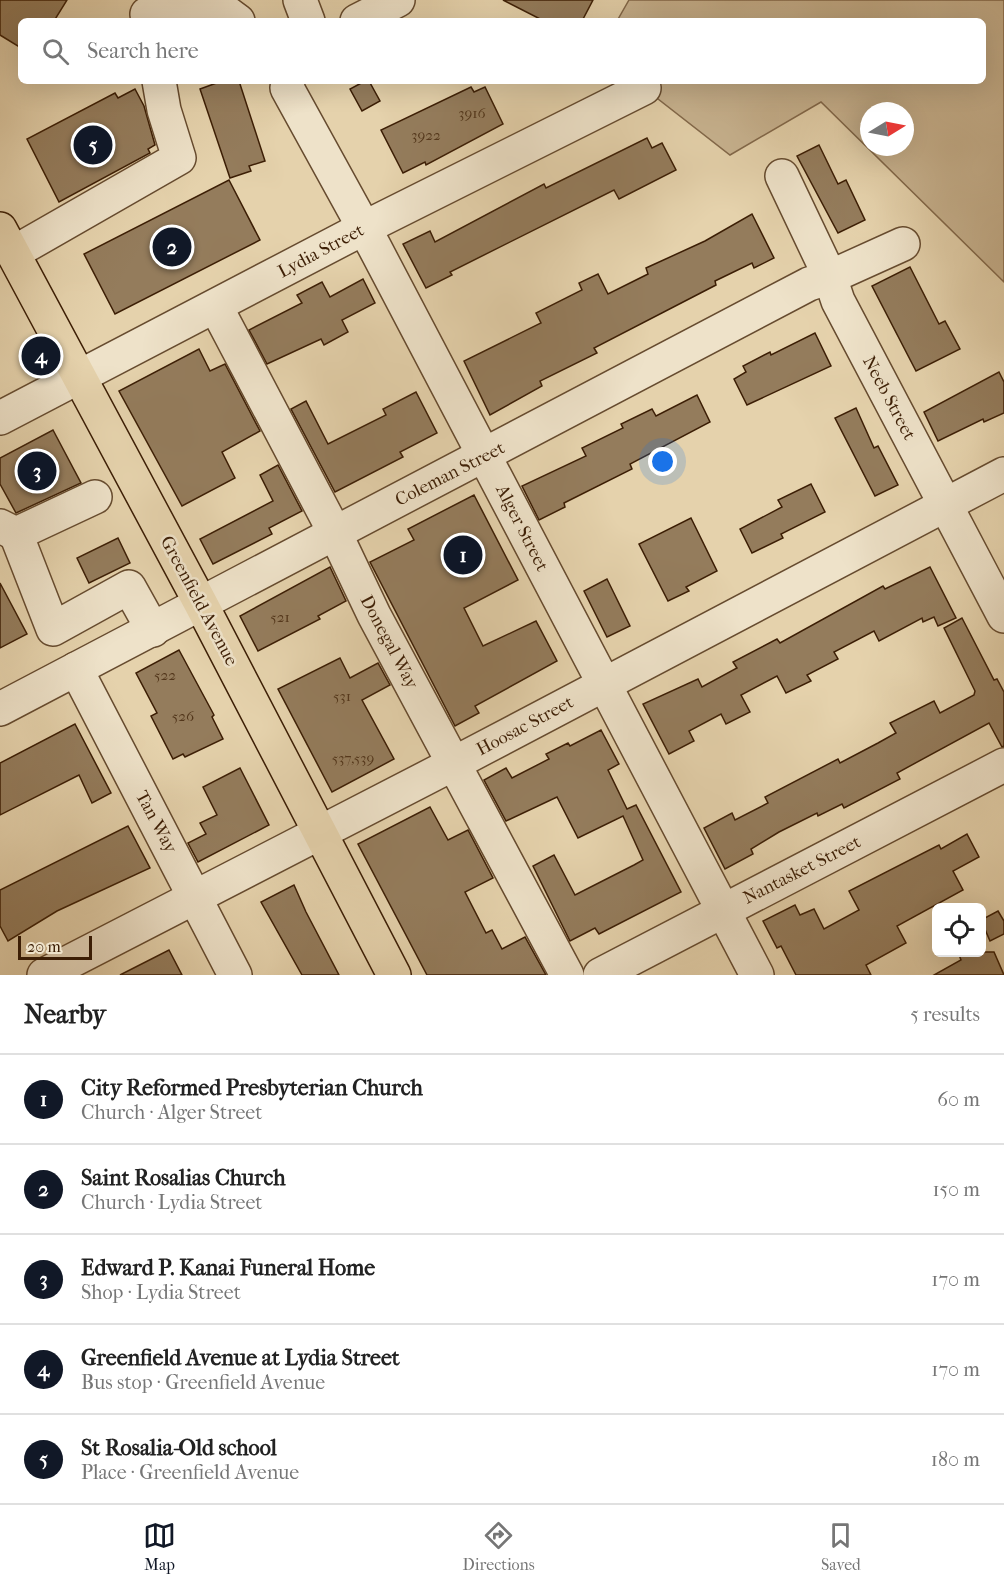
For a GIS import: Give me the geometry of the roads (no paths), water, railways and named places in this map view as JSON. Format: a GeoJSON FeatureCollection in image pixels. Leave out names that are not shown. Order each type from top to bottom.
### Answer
{"type":"FeatureCollection","features":[{"type":"Feature","properties":{"kind":"main road","name":"Greenfield Avenue"},"geometry":{"type":"LineString","coordinates":[[7,241],[201,604],[394,975]]}},
{"type":"Feature","properties":{"kind":"street"},"geometry":{"type":"LineString","coordinates":[[363,18],[398,0]]}},
{"type":"Feature","properties":{"kind":"street"},"geometry":{"type":"LineString","coordinates":[[148,18],[147,14],[219,7],[234,18]]}},
{"type":"Feature","properties":{"kind":"street"},"geometry":{"type":"LineString","coordinates":[[7,241],[179,158],[164,110],[160,84]]}},
{"type":"Feature","properties":{"kind":"street","name":"Alger Street"},"geometry":{"type":"LineString","coordinates":[[288,84],[287,88],[485,456],[757,975]]}},
{"type":"Feature","properties":{"kind":"street","name":"Lydia Street"},"geometry":{"type":"LineString","coordinates":[[0,418],[364,228],[644,88]]}},
{"type":"Feature","properties":{"kind":"street","name":"Neeb Street"},"geometry":{"type":"LineString","coordinates":[[782,176],[830,277],[837,302],[1004,616]]}},
{"type":"Feature","properties":{"kind":"street","name":"Coleman Street"},"geometry":{"type":"LineString","coordinates":[[0,709],[809,284],[903,244]]}},
{"type":"Feature","properties":{"kind":"street","name":"Donegal Way"},"geometry":{"type":"LineString","coordinates":[[216,307],[335,533],[374,615],[567,975]]}},
{"type":"Feature","properties":{"kind":"street","name":"Hoosac Street"},"geometry":{"type":"LineString","coordinates":[[44,975],[81,966],[196,897],[1004,474]]}},
{"type":"Feature","properties":{"kind":"street"},"geometry":{"type":"LineString","coordinates":[[95,497],[8,530],[53,629],[129,588],[153,630]]}},
{"type":"Feature","properties":{"kind":"street","name":"Tan Way"},"geometry":{"type":"LineString","coordinates":[[76,669],[235,975]]}},
{"type":"Feature","properties":{"kind":"street","name":"Nantasket Street"},"geometry":{"type":"LineString","coordinates":[[600,975],[1004,765]]}},
{"type":"Feature","properties":{"kind":"place","name":"St Rosalia-Old school"},"geometry":{"type":"Point","coordinates":[93,145]}},
{"type":"Feature","properties":{"kind":"place","name":"Saint Rosalias Church"},"geometry":{"type":"Point","coordinates":[172,247]}},
{"type":"Feature","properties":{"kind":"place","name":"Greenfield Avenue at Lydia Street"},"geometry":{"type":"Point","coordinates":[41,356]}},
{"type":"Feature","properties":{"kind":"place","name":"Edward P. Kanai Funeral Home"},"geometry":{"type":"Point","coordinates":[37,471]}},
{"type":"Feature","properties":{"kind":"place","name":"City Reformed Presbyterian Church"},"geometry":{"type":"Point","coordinates":[463,555]}}]}
